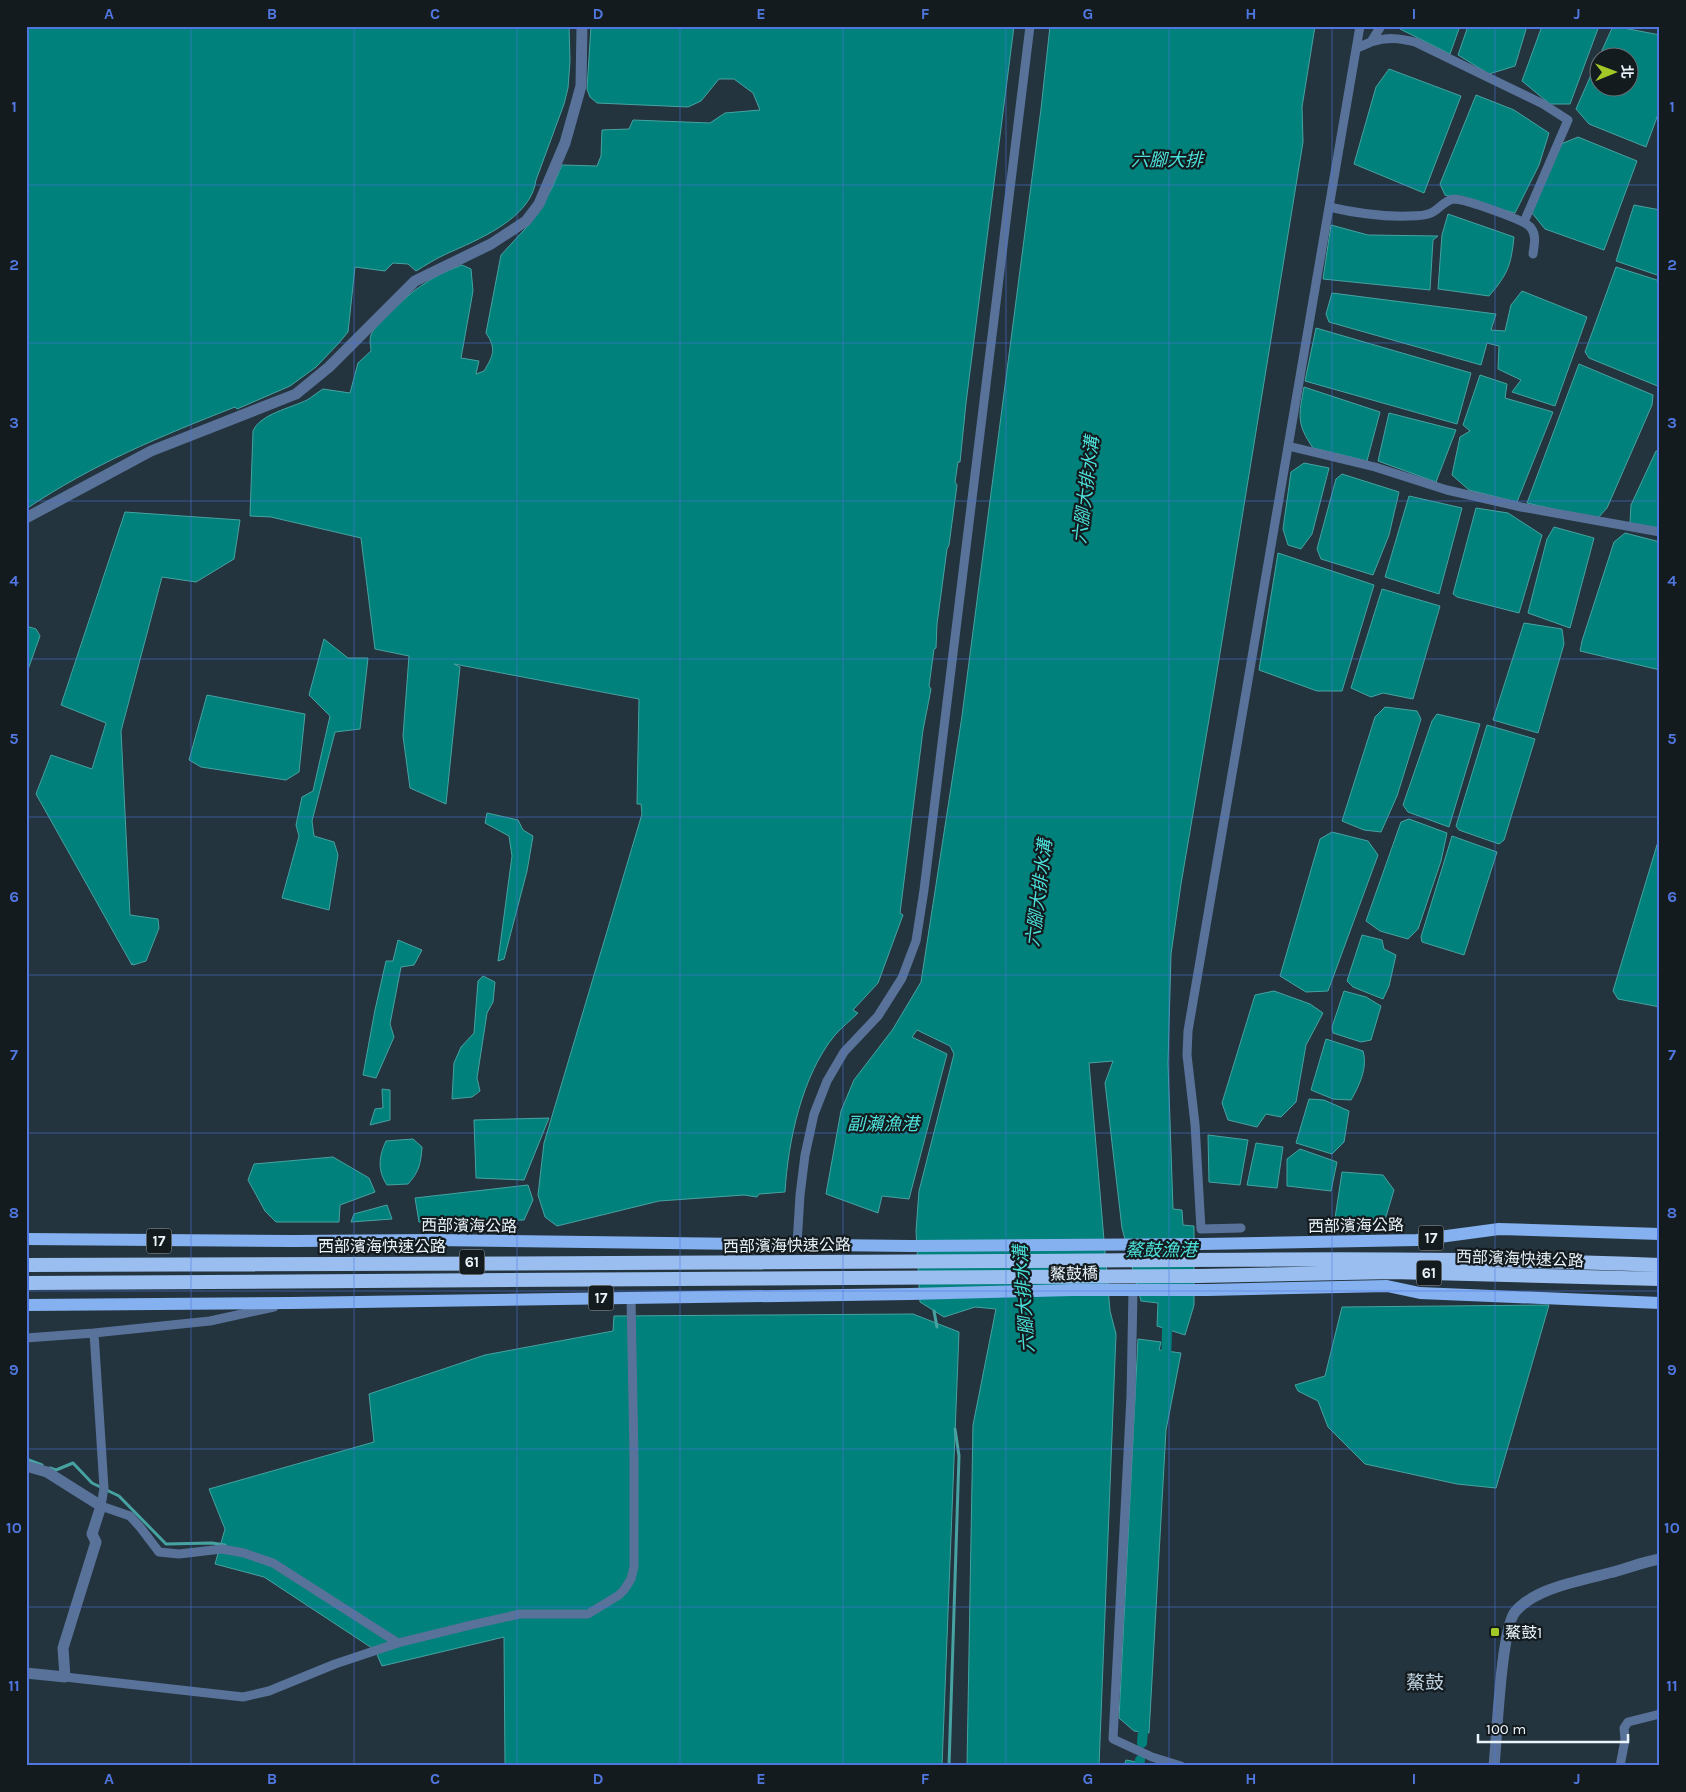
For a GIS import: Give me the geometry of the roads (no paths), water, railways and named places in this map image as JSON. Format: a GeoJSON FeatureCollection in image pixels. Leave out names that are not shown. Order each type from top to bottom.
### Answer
{"type":"FeatureCollection","features":[{"type":"Feature","properties":{"kind":"highway","name":"西部濱海快速公路"},"geometry":{"type":"LineString","coordinates":[[1204,1260],[1411,1258],[1573,1261],[1660,1265]]}},
{"type":"Feature","properties":{"kind":"highway","name":"鰲鼓橋"},"geometry":{"type":"LineString","coordinates":[[918,1262],[1204,1260]]}},
{"type":"Feature","properties":{"kind":"highway","name":"西部濱海快速公路"},"geometry":{"type":"LineString","coordinates":[[26,1265],[918,1262]]}},
{"type":"Feature","properties":{"kind":"highway","name":"西部濱海快速公路"},"geometry":{"type":"LineString","coordinates":[[1199,1276],[1392,1272],[1660,1279]]}},
{"type":"Feature","properties":{"kind":"highway","name":"鰲鼓橋"},"geometry":{"type":"LineString","coordinates":[[917,1277],[1199,1276]]}},
{"type":"Feature","properties":{"kind":"highway","name":"西部濱海快速公路"},"geometry":{"type":"LineString","coordinates":[[26,1283],[917,1277]]}},
{"type":"Feature","properties":{"kind":"main road","name":"西部濱海公路"},"geometry":{"type":"LineString","coordinates":[[1202,1244],[1417,1240],[1499,1229],[1660,1234]]}},
{"type":"Feature","properties":{"kind":"main road","name":"西部濱海公路"},"geometry":{"type":"LineString","coordinates":[[26,1239],[910,1246]]}},
{"type":"Feature","properties":{"kind":"main road","name":"鰲鼓橋"},"geometry":{"type":"LineString","coordinates":[[910,1246],[1202,1244]]}},
{"type":"Feature","properties":{"kind":"main road","name":"鰲鼓橋"},"geometry":{"type":"LineString","coordinates":[[631,1297],[1387,1286],[1420,1293],[1660,1303]]}},
{"type":"Feature","properties":{"kind":"main road","name":"17"},"geometry":{"type":"LineString","coordinates":[[26,1305],[291,1303],[631,1297]]}},
{"type":"Feature","properties":{"kind":"street"},"geometry":{"type":"LineString","coordinates":[[26,518],[151,451],[296,394],[329,367],[415,281],[491,244],[526,221],[539,204],[567,135],[581,86],[582,26]]}},
{"type":"Feature","properties":{"kind":"street"},"geometry":{"type":"LineString","coordinates":[[797,1244],[805,1154],[814,1114],[827,1081],[844,1052],[878,1016],[902,978],[916,941],[990,360],[1030,26]]}},
{"type":"Feature","properties":{"kind":"street"},"geometry":{"type":"LineString","coordinates":[[1241,1228],[1201,1229],[1195,1124],[1187,1055],[1188,1031],[1360,26]]}},
{"type":"Feature","properties":{"kind":"street"},"geometry":{"type":"LineString","coordinates":[[1371,42],[1381,26]]}},
{"type":"Feature","properties":{"kind":"street"},"geometry":{"type":"LineString","coordinates":[[1357,48],[1384,38],[1400,38],[1415,42],[1543,104],[1568,120],[1524,222]]}},
{"type":"Feature","properties":{"kind":"street"},"geometry":{"type":"LineString","coordinates":[[1329,206],[1369,214],[1411,216],[1433,213],[1446,202],[1454,200],[1495,210],[1531,226],[1535,237],[1533,254]]}},
{"type":"Feature","properties":{"kind":"street"},"geometry":{"type":"LineString","coordinates":[[1288,446],[1375,467],[1448,490],[1521,507],[1660,532]]}},
{"type":"Feature","properties":{"kind":"street"},"geometry":{"type":"LineString","coordinates":[[1133,1290],[1132,1396],[1113,1739],[1152,1757],[1181,1766]]}},
{"type":"Feature","properties":{"kind":"street"},"geometry":{"type":"LineString","coordinates":[[26,1673],[244,1697],[269,1691],[335,1664],[398,1643],[520,1614],[588,1614],[593,1611],[624,1590],[631,1579],[634,1567],[631,1297]]}},
{"type":"Feature","properties":{"kind":"street"},"geometry":{"type":"LineString","coordinates":[[26,1338],[210,1321],[291,1303]]}},
{"type":"Feature","properties":{"kind":"street"},"geometry":{"type":"LineString","coordinates":[[65,1677],[63,1648],[96,1542],[92,1534],[101,1506],[104,1488],[94,1333]]}},
{"type":"Feature","properties":{"kind":"street"},"geometry":{"type":"LineString","coordinates":[[26,1466],[47,1472],[101,1506],[130,1516],[159,1552],[179,1554],[222,1549],[244,1553],[273,1563],[398,1643]]}},
{"type":"Feature","properties":{"kind":"street"},"geometry":{"type":"LineString","coordinates":[[1494,1766],[1502,1671],[1509,1628],[1515,1613],[1540,1595],[1558,1587],[1660,1559]]}},
{"type":"Feature","properties":{"kind":"street"},"geometry":{"type":"LineString","coordinates":[[1620,1766],[1625,1740],[1624,1728],[1628,1722],[1660,1714]]}},
{"type":"Feature","properties":{"kind":"water"},"geometry":{"type":"Polygon","coordinates":[[[26,26],[569,26],[570,61],[568,88],[532,194],[514,217],[487,235],[442,256],[416,271],[408,264],[393,263],[385,271],[355,267],[348,332],[316,367],[290,386],[128,452],[77,478],[26,509],[26,26]]]}},
{"type":"Feature","properties":{"kind":"water"},"geometry":{"type":"Polygon","coordinates":[[[591,26],[1014,26],[960,462],[958,462],[955,482],[957,485],[937,624],[936,648],[934,649],[929,686],[931,689],[923,730],[900,913],[903,915],[878,983],[853,1010],[858,1013],[835,1035],[814,1069],[805,1089],[793,1130],[785,1192],[759,1194],[757,1197],[744,1195],[659,1201],[557,1226],[545,1217],[538,1195],[544,1143],[642,814],[641,804],[637,804],[639,699],[454,664],[460,667],[446,804],[410,788],[403,736],[409,656],[375,649],[361,538],[271,517],[250,516],[253,431],[257,425],[269,416],[307,400],[323,389],[350,393],[358,363],[371,351],[370,337],[375,328],[403,300],[421,286],[462,265],[471,269],[473,291],[461,358],[479,361],[476,374],[484,371],[490,361],[493,348],[486,333],[501,255],[535,217],[552,188],[562,165],[597,166],[601,156],[602,130],[629,129],[633,120],[710,123],[725,113],[760,110],[753,93],[734,79],[719,79],[701,101],[688,107],[597,103],[590,97],[587,89],[591,26]]]}},
{"type":"Feature","properties":{"kind":"water","name":"六腳大排"},"geometry":{"type":"Polygon","coordinates":[[[1050,26],[1315,26],[1302,107],[1303,142],[1171,954],[1168,1063],[1173,1209],[1182,1210],[1183,1225],[1194,1226],[1194,1305],[1185,1335],[1157,1326],[1158,1303],[1141,1301],[1122,1228],[1105,1083],[1113,1061],[1089,1063],[1110,1311],[1116,1334],[1099,1766],[967,1766],[973,1425],[996,1309],[975,1307],[944,1317],[920,1302],[916,1231],[919,1191],[954,1054],[950,1046],[917,1030],[912,1037],[947,1054],[909,1199],[882,1196],[878,1213],[826,1194],[841,1111],[854,1080],[893,1029],[921,982],[962,716],[1041,109],[1050,26]]]}},
{"type":"Feature","properties":{"kind":"water"},"geometry":{"type":"Polygon","coordinates":[[[1402,26],[1460,26],[1450,54],[1400,29],[1402,26]]]}},
{"type":"Feature","properties":{"kind":"water"},"geometry":{"type":"Polygon","coordinates":[[[1468,26],[1527,26],[1515,66],[1489,74],[1458,55],[1468,26]]]}},
{"type":"Feature","properties":{"kind":"water"},"geometry":{"type":"Polygon","coordinates":[[[1542,26],[1599,26],[1591,48],[1588,48],[1588,56],[1570,104],[1550,104],[1522,81],[1542,26]]]}},
{"type":"Feature","properties":{"kind":"water"},"geometry":{"type":"Polygon","coordinates":[[[1613,26],[1660,35],[1660,109],[1646,147],[1589,124],[1576,109],[1588,82],[1588,98],[1638,98],[1638,48],[1603,48],[1613,26]]]}},
{"type":"Feature","properties":{"kind":"water"},"geometry":{"type":"Polygon","coordinates":[[[1389,69],[1461,96],[1424,193],[1354,164],[1376,87],[1389,69]]]}},
{"type":"Feature","properties":{"kind":"water"},"geometry":{"type":"Polygon","coordinates":[[[1476,95],[1514,110],[1549,133],[1539,165],[1515,213],[1445,195],[1440,184],[1476,95]]]}},
{"type":"Feature","properties":{"kind":"water"},"geometry":{"type":"Polygon","coordinates":[[[1578,137],[1637,161],[1604,250],[1545,229],[1532,213],[1561,144],[1578,137]]]}},
{"type":"Feature","properties":{"kind":"water"},"geometry":{"type":"Polygon","coordinates":[[[1634,205],[1660,210],[1660,276],[1616,261],[1634,205]]]}},
{"type":"Feature","properties":{"kind":"water"},"geometry":{"type":"Polygon","coordinates":[[[1448,214],[1514,237],[1508,269],[1489,296],[1438,289],[1442,235],[1448,214]]]}},
{"type":"Feature","properties":{"kind":"water"},"geometry":{"type":"Polygon","coordinates":[[[1331,225],[1368,235],[1438,236],[1433,240],[1430,290],[1323,279],[1331,225]]]}},
{"type":"Feature","properties":{"kind":"water"},"geometry":{"type":"Polygon","coordinates":[[[1616,267],[1660,281],[1660,387],[1589,358],[1585,352],[1616,267]]]}},
{"type":"Feature","properties":{"kind":"water"},"geometry":{"type":"Polygon","coordinates":[[[1522,291],[1587,317],[1555,406],[1512,392],[1521,380],[1498,369],[1499,346],[1487,343],[1481,365],[1329,322],[1326,314],[1332,293],[1496,314],[1491,330],[1505,331],[1511,305],[1522,291]]]}},
{"type":"Feature","properties":{"kind":"water"},"geometry":{"type":"Polygon","coordinates":[[[1316,328],[1471,373],[1457,424],[1305,381],[1316,328]]]}},
{"type":"Feature","properties":{"kind":"water"},"geometry":{"type":"Polygon","coordinates":[[[1579,364],[1653,395],[1652,405],[1607,508],[1597,519],[1527,503],[1579,364]]]}},
{"type":"Feature","properties":{"kind":"water"},"geometry":{"type":"Polygon","coordinates":[[[1480,375],[1507,384],[1505,398],[1553,412],[1517,502],[1469,490],[1452,475],[1460,437],[1470,431],[1463,425],[1480,375]]]}},
{"type":"Feature","properties":{"kind":"water"},"geometry":{"type":"Polygon","coordinates":[[[1304,387],[1380,412],[1367,461],[1313,448],[1304,432],[1300,419],[1304,387]]]}},
{"type":"Feature","properties":{"kind":"water"},"geometry":{"type":"Polygon","coordinates":[[[1389,413],[1456,430],[1436,482],[1378,461],[1389,413]]]}},
{"type":"Feature","properties":{"kind":"water"},"geometry":{"type":"Polygon","coordinates":[[[1656,451],[1660,451],[1660,530],[1630,523],[1631,505],[1656,451]]]}},
{"type":"Feature","properties":{"kind":"water"},"geometry":{"type":"Polygon","coordinates":[[[1304,463],[1329,468],[1312,534],[1301,549],[1288,545],[1283,529],[1291,472],[1304,463]]]}},
{"type":"Feature","properties":{"kind":"water"},"geometry":{"type":"Polygon","coordinates":[[[1342,474],[1399,492],[1389,535],[1373,575],[1321,559],[1317,549],[1336,479],[1342,474]]]}},
{"type":"Feature","properties":{"kind":"water"},"geometry":{"type":"Polygon","coordinates":[[[1409,496],[1462,508],[1439,594],[1385,577],[1409,496]]]}},
{"type":"Feature","properties":{"kind":"water"},"geometry":{"type":"Polygon","coordinates":[[[1476,508],[1508,513],[1542,535],[1519,613],[1457,597],[1453,594],[1476,508]]]}},
{"type":"Feature","properties":{"kind":"water"},"geometry":{"type":"Polygon","coordinates":[[[125,512],[240,520],[234,559],[196,582],[162,577],[121,731],[130,915],[158,919],[159,928],[146,961],[133,965],[36,794],[51,755],[92,769],[106,723],[61,705],[125,512]]]}},
{"type":"Feature","properties":{"kind":"water"},"geometry":{"type":"Polygon","coordinates":[[[1554,527],[1594,538],[1570,628],[1528,613],[1547,539],[1554,527]]]}},
{"type":"Feature","properties":{"kind":"water"},"geometry":{"type":"Polygon","coordinates":[[[1625,533],[1660,542],[1660,670],[1580,651],[1614,542],[1625,533]]]}},
{"type":"Feature","properties":{"kind":"water"},"geometry":{"type":"Polygon","coordinates":[[[1278,553],[1374,585],[1342,691],[1317,691],[1259,670],[1278,553]]]}},
{"type":"Feature","properties":{"kind":"water"},"geometry":{"type":"Polygon","coordinates":[[[1382,589],[1440,606],[1413,699],[1383,693],[1371,697],[1351,688],[1382,589]]]}},
{"type":"Feature","properties":{"kind":"water"},"geometry":{"type":"Polygon","coordinates":[[[1524,623],[1562,629],[1564,644],[1538,733],[1493,720],[1524,623]]]}},
{"type":"Feature","properties":{"kind":"water"},"geometry":{"type":"Polygon","coordinates":[[[26,626],[36,629],[40,636],[26,675],[26,626]]]}},
{"type":"Feature","properties":{"kind":"water"},"geometry":{"type":"Polygon","coordinates":[[[324,639],[348,658],[368,658],[360,729],[335,732],[312,821],[314,836],[334,842],[338,855],[329,910],[282,898],[299,836],[296,825],[302,797],[313,791],[330,716],[309,695],[324,639]]]}},
{"type":"Feature","properties":{"kind":"water"},"geometry":{"type":"Polygon","coordinates":[[[207,695],[305,714],[299,772],[286,780],[201,767],[189,760],[207,695]]]}},
{"type":"Feature","properties":{"kind":"water"},"geometry":{"type":"Polygon","coordinates":[[[1385,707],[1417,711],[1421,719],[1397,796],[1381,832],[1364,830],[1342,821],[1375,717],[1385,707]]]}},
{"type":"Feature","properties":{"kind":"water"},"geometry":{"type":"Polygon","coordinates":[[[1437,714],[1480,724],[1449,827],[1408,812],[1403,805],[1432,721],[1437,714]]]}},
{"type":"Feature","properties":{"kind":"water"},"geometry":{"type":"Polygon","coordinates":[[[1487,725],[1535,739],[1504,840],[1499,844],[1459,830],[1456,826],[1487,725]]]}},
{"type":"Feature","properties":{"kind":"water"},"geometry":{"type":"Polygon","coordinates":[[[487,813],[518,820],[523,830],[533,836],[527,871],[504,959],[498,961],[512,856],[509,836],[485,823],[487,813]]]}},
{"type":"Feature","properties":{"kind":"water"},"geometry":{"type":"Polygon","coordinates":[[[1409,819],[1447,833],[1441,861],[1418,929],[1408,939],[1380,931],[1366,921],[1401,822],[1409,819]]]}},
{"type":"Feature","properties":{"kind":"water"},"geometry":{"type":"Polygon","coordinates":[[[1332,832],[1368,841],[1378,855],[1328,991],[1306,992],[1280,976],[1320,839],[1332,832]]]}},
{"type":"Feature","properties":{"kind":"water"},"geometry":{"type":"Polygon","coordinates":[[[1660,835],[1660,1007],[1618,999],[1613,991],[1660,835]]]}},
{"type":"Feature","properties":{"kind":"water"},"geometry":{"type":"Polygon","coordinates":[[[1452,836],[1497,852],[1464,955],[1422,942],[1421,937],[1452,836]]]}},
{"type":"Feature","properties":{"kind":"water"},"geometry":{"type":"Polygon","coordinates":[[[1362,935],[1382,940],[1384,949],[1396,955],[1389,986],[1383,999],[1353,987],[1347,981],[1362,935]]]}},
{"type":"Feature","properties":{"kind":"water"},"geometry":{"type":"Polygon","coordinates":[[[398,940],[422,950],[414,965],[401,967],[390,1024],[394,1037],[376,1078],[363,1075],[386,961],[393,961],[398,940]]]}},
{"type":"Feature","properties":{"kind":"water"},"geometry":{"type":"Polygon","coordinates":[[[483,976],[495,982],[493,1002],[487,1013],[477,1078],[480,1091],[472,1097],[452,1099],[454,1063],[461,1047],[474,1033],[478,981],[483,976]]]}},
{"type":"Feature","properties":{"kind":"water"},"geometry":{"type":"Polygon","coordinates":[[[1274,991],[1310,1004],[1323,1013],[1306,1045],[1296,1102],[1281,1117],[1266,1114],[1257,1127],[1228,1120],[1222,1103],[1255,995],[1274,991]]]}},
{"type":"Feature","properties":{"kind":"water"},"geometry":{"type":"Polygon","coordinates":[[[1344,991],[1366,997],[1381,1006],[1371,1040],[1361,1042],[1333,1033],[1332,1027],[1344,991]]]}},
{"type":"Feature","properties":{"kind":"water"},"geometry":{"type":"Polygon","coordinates":[[[1326,1039],[1363,1051],[1364,1070],[1351,1100],[1333,1099],[1311,1090],[1326,1039]]]}},
{"type":"Feature","properties":{"kind":"water"},"geometry":{"type":"Polygon","coordinates":[[[382,1089],[390,1090],[390,1120],[370,1125],[375,1109],[383,1108],[382,1089]]]}},
{"type":"Feature","properties":{"kind":"water"},"geometry":{"type":"Polygon","coordinates":[[[1309,1099],[1324,1100],[1349,1111],[1344,1142],[1332,1154],[1296,1143],[1309,1099]]]}},
{"type":"Feature","properties":{"kind":"water"},"geometry":{"type":"Polygon","coordinates":[[[549,1118],[524,1180],[476,1178],[474,1120],[549,1118]]]}},
{"type":"Feature","properties":{"kind":"water"},"geometry":{"type":"Polygon","coordinates":[[[1208,1135],[1248,1140],[1240,1185],[1209,1182],[1208,1135]]]}},
{"type":"Feature","properties":{"kind":"water"},"geometry":{"type":"Polygon","coordinates":[[[413,1139],[422,1147],[420,1163],[415,1175],[408,1184],[387,1185],[380,1168],[382,1152],[386,1141],[413,1139]]]}},
{"type":"Feature","properties":{"kind":"water"},"geometry":{"type":"Polygon","coordinates":[[[1256,1143],[1283,1147],[1277,1188],[1247,1185],[1256,1143]]]}},
{"type":"Feature","properties":{"kind":"water"},"geometry":{"type":"Polygon","coordinates":[[[1300,1149],[1337,1162],[1331,1191],[1287,1186],[1287,1159],[1300,1149]]]}},
{"type":"Feature","properties":{"kind":"water"},"geometry":{"type":"Polygon","coordinates":[[[333,1157],[369,1178],[375,1192],[340,1205],[339,1222],[276,1222],[265,1211],[248,1180],[254,1164],[333,1157]]]}},
{"type":"Feature","properties":{"kind":"water"},"geometry":{"type":"Polygon","coordinates":[[[1342,1172],[1383,1175],[1394,1190],[1384,1223],[1334,1225],[1342,1172]]]}},
{"type":"Feature","properties":{"kind":"water"},"geometry":{"type":"Polygon","coordinates":[[[528,1185],[533,1200],[524,1220],[419,1222],[415,1198],[528,1185]]]}},
{"type":"Feature","properties":{"kind":"water"},"geometry":{"type":"Polygon","coordinates":[[[387,1205],[392,1219],[351,1222],[354,1214],[387,1205]]]}},
{"type":"Feature","properties":{"kind":"water"},"geometry":{"type":"Polygon","coordinates":[[[1549,1305],[1496,1488],[1457,1484],[1365,1464],[1328,1427],[1318,1401],[1298,1391],[1295,1385],[1325,1376],[1342,1307],[1549,1305]]]}},
{"type":"Feature","properties":{"kind":"water"},"geometry":{"type":"Polygon","coordinates":[[[913,1314],[959,1332],[942,1766],[505,1766],[504,1637],[382,1666],[375,1650],[264,1577],[215,1564],[225,1529],[209,1489],[374,1442],[369,1394],[485,1355],[613,1331],[614,1316],[913,1314]]]}},
{"type":"Feature","properties":{"kind":"water"},"geometry":{"type":"Polygon","coordinates":[[[1138,1339],[1161,1342],[1159,1350],[1181,1353],[1166,1430],[1149,1733],[1134,1731],[1119,1718],[1138,1339]]]}},
{"type":"Feature","properties":{"kind":"water"},"geometry":{"type":"Polygon","coordinates":[[[1126,1760],[1153,1765],[1153,1766],[1124,1766],[1126,1760]]]}},
{"type":"Feature","properties":{"kind":"waterway"},"geometry":{"type":"LineString","coordinates":[[934,1311],[937,1327]]}},
{"type":"Feature","properties":{"kind":"waterway"},"geometry":{"type":"LineString","coordinates":[[1166,1363],[1167,1329]]}},
{"type":"Feature","properties":{"kind":"waterway"},"geometry":{"type":"LineString","coordinates":[[949,1766],[959,1456],[955,1429]]}},
{"type":"Feature","properties":{"kind":"waterway"},"geometry":{"type":"LineString","coordinates":[[26,1459],[42,1465]]}},
{"type":"Feature","properties":{"kind":"waterway"},"geometry":{"type":"LineString","coordinates":[[50,1468],[56,1470],[73,1463],[92,1483],[119,1496],[166,1544],[212,1543],[225,1545]]}},
{"type":"Feature","properties":{"kind":"waterway"},"geometry":{"type":"LineString","coordinates":[[1142,1743],[1144,1719]]}},
{"type":"Feature","properties":{"kind":"waterway"},"geometry":{"type":"LineString","coordinates":[[1139,1766],[1140,1760]]}},
{"type":"Feature","properties":{"kind":"place","name":"鰲鼓1"},"geometry":{"type":"Point","coordinates":[1495,1632]}},
{"type":"Feature","properties":{"kind":"district","name":"鰲鼓"},"geometry":{"type":"Point","coordinates":[1425,1682]}},
{"type":"Feature","properties":{"kind":"water label","name":"六腳大排水溝"},"geometry":{"type":"Point","coordinates":[1086,490]}},
{"type":"Feature","properties":{"kind":"water label","name":"六腳大排水溝"},"geometry":{"type":"Point","coordinates":[1039,893]}},
{"type":"Feature","properties":{"kind":"water label","name":"副瀨漁港"},"geometry":{"type":"Point","coordinates":[883,1124]}},
{"type":"Feature","properties":{"kind":"water label","name":"鰲鼓漁港"},"geometry":{"type":"Point","coordinates":[1161,1250]}},
{"type":"Feature","properties":{"kind":"water label","name":"六腳大排水溝"},"geometry":{"type":"Point","coordinates":[1024,1299]}}]}
